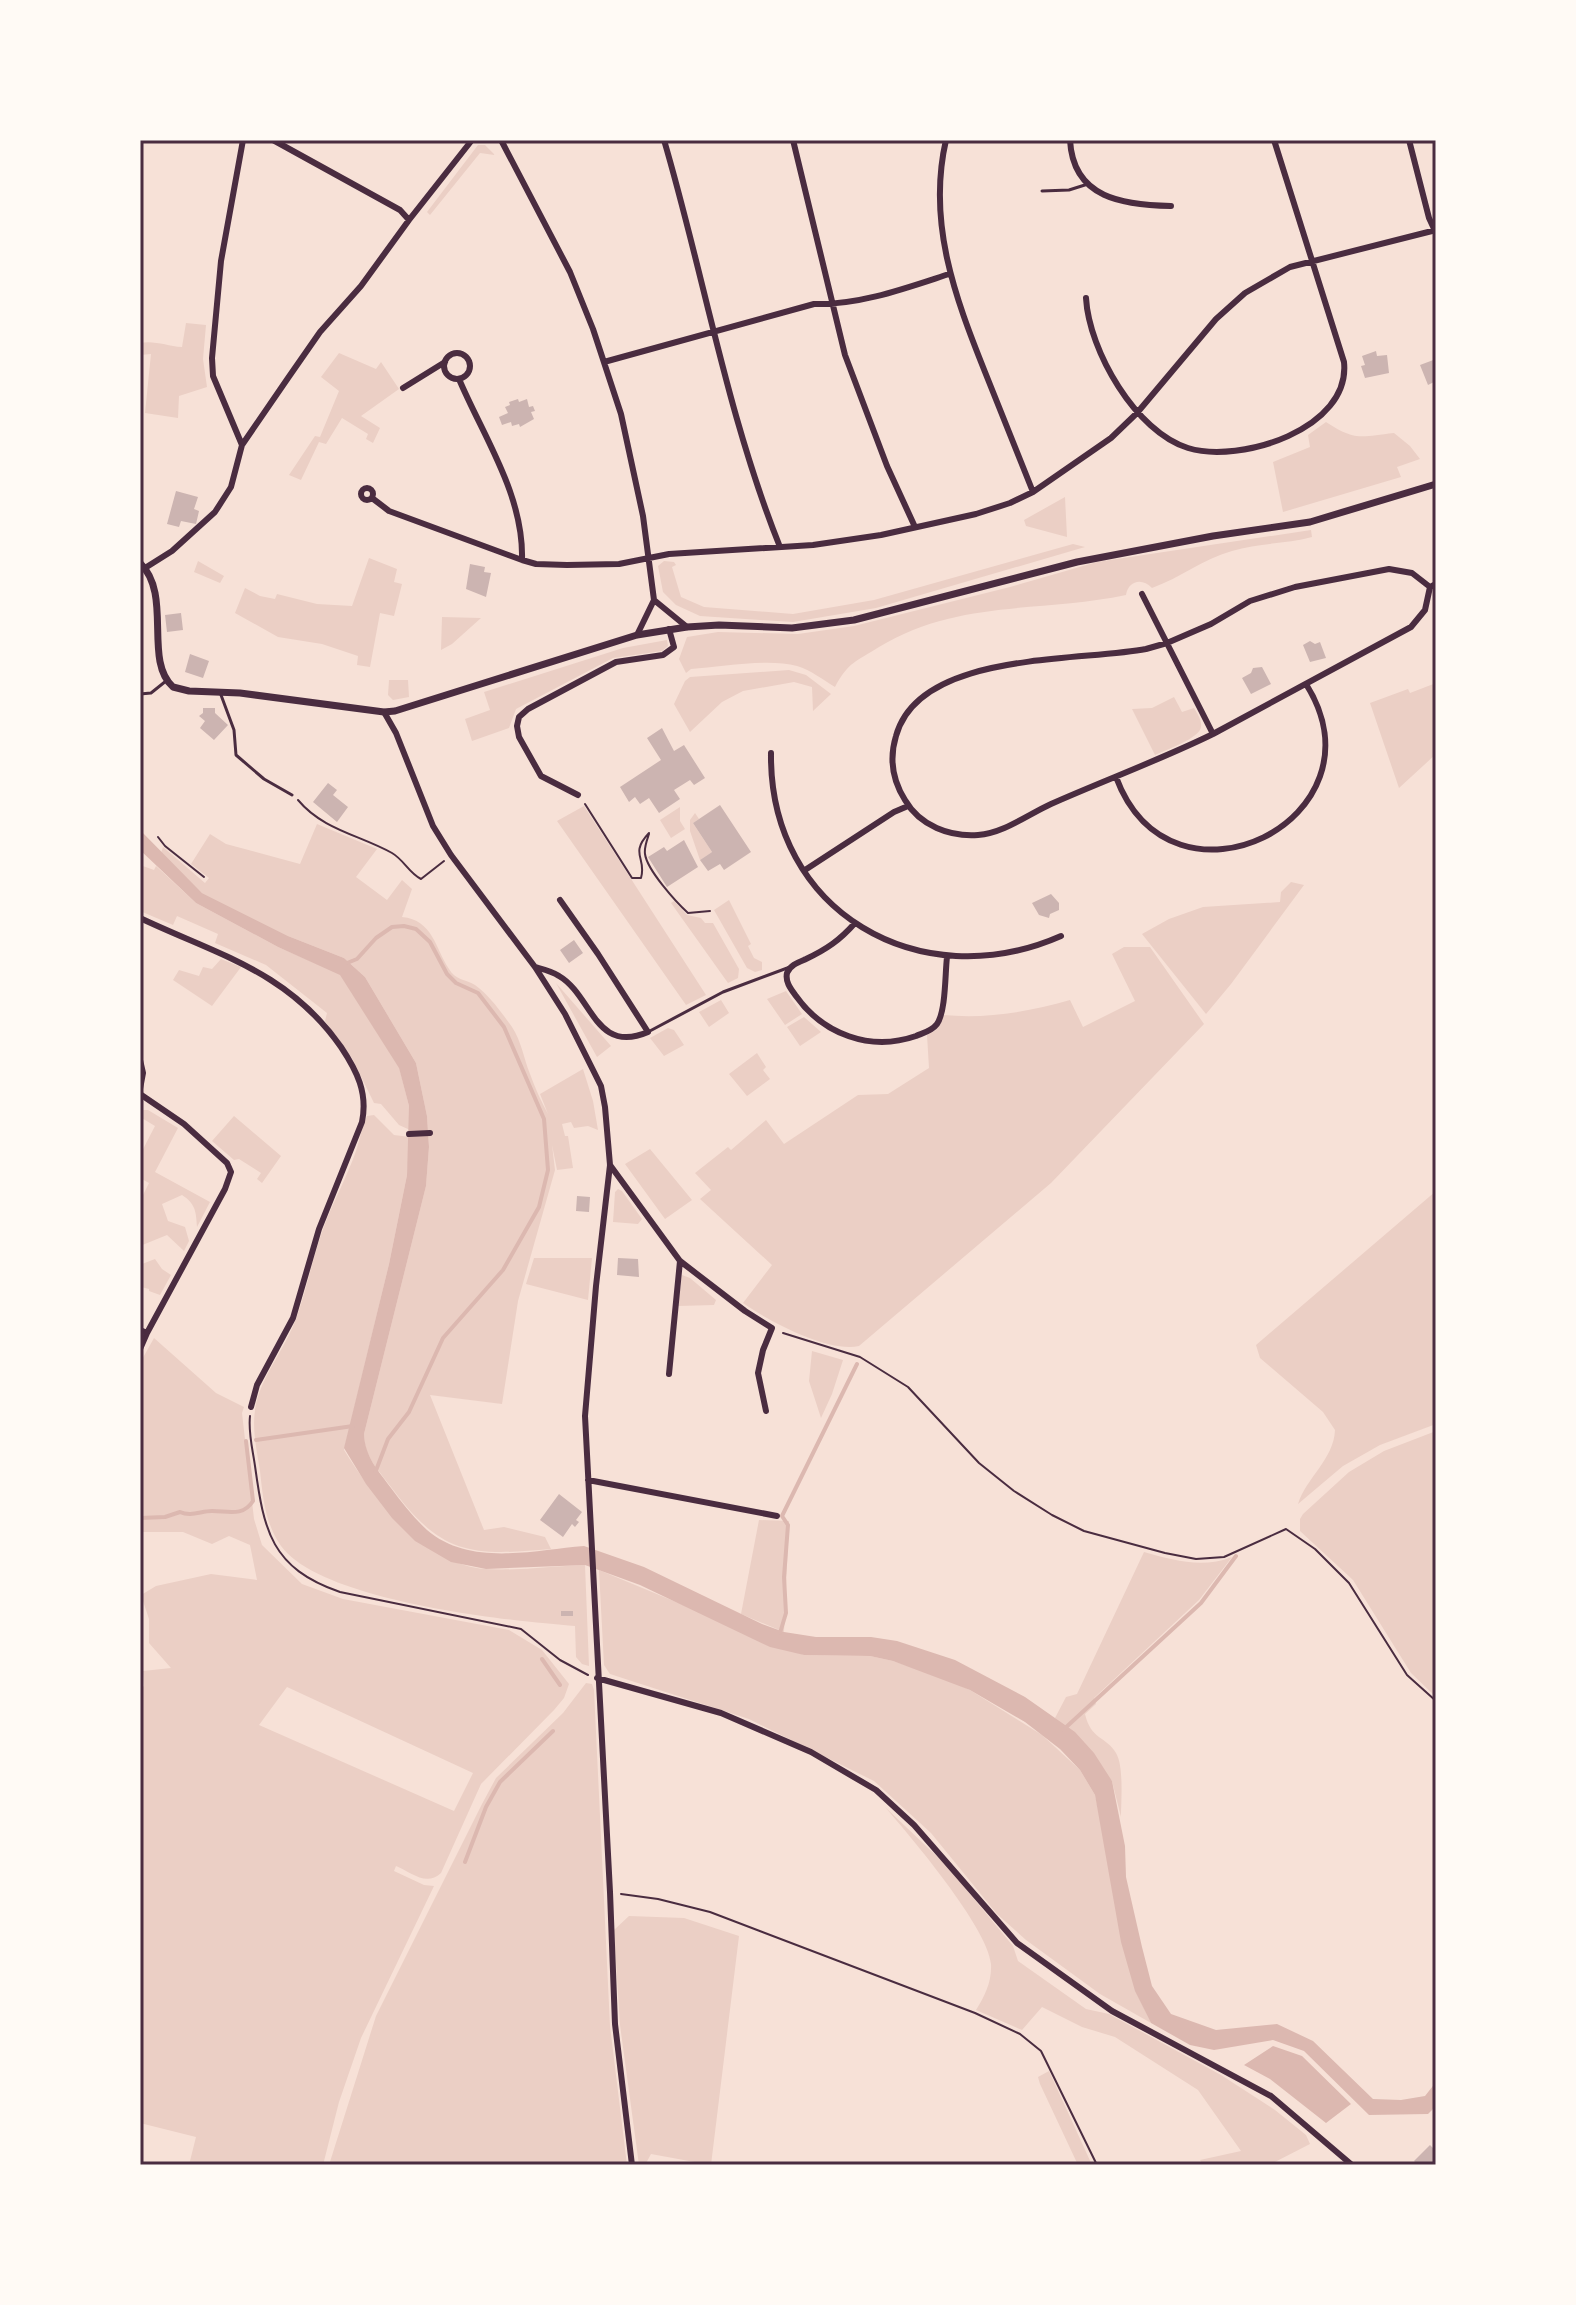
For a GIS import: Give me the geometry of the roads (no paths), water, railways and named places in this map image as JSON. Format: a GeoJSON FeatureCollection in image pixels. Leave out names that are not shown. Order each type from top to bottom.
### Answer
{"type":"FeatureCollection","features":[{"type":"Feature","properties":{"kind":"street"},"geometry":{"type":"LineString","coordinates":[[242,445],[213,376],[212,358],[221,261],[243,140]]}},
{"type":"Feature","properties":{"kind":"street"},"geometry":{"type":"LineString","coordinates":[[273,140],[400,210],[409,220]]}},
{"type":"Feature","properties":{"kind":"street"},"geometry":{"type":"LineString","coordinates":[[472,140],[361,286],[320,332],[242,445],[231,487],[215,512],[172,551],[142,566],[155,588],[162,672],[169,684],[395,711],[637,635],[719,625],[792,628],[868,617],[1077,562],[1213,536],[1310,522],[1436,484]]}},
{"type":"Feature","properties":{"kind":"street"},"geometry":{"type":"LineString","coordinates":[[501,140],[570,272],[604,362],[632,462],[654,600],[637,635]]}},
{"type":"Feature","properties":{"kind":"street"},"geometry":{"type":"LineString","coordinates":[[664,140],[746,452],[780,547]]}},
{"type":"Feature","properties":{"kind":"street"},"geometry":{"type":"LineString","coordinates":[[793,140],[845,355],[870,423],[915,527]]}},
{"type":"Feature","properties":{"kind":"street"},"geometry":{"type":"LineString","coordinates":[[946,140],[940,208],[949,274],[1033,492]]}},
{"type":"Feature","properties":{"kind":"street"},"geometry":{"type":"LineString","coordinates":[[1070,140],[1075,161],[1088,184],[1105,196],[1123,203],[1171,206]]}},
{"type":"Feature","properties":{"kind":"street"},"geometry":{"type":"LineString","coordinates":[[1086,298],[1086,311],[1118,387],[1149,426],[1171,441],[1191,449],[1227,452],[1248,449],[1296,433],[1319,417],[1338,395],[1346,374],[1314,261],[1274,140]]}},
{"type":"Feature","properties":{"kind":"street"},"geometry":{"type":"LineString","coordinates":[[372,498],[389,511],[536,564],[619,564],[649,557],[780,547],[881,535],[992,510],[1033,492],[1088,456],[1137,413],[1229,306],[1261,282],[1290,267],[1436,231],[1429,218],[1409,140]]}},
{"type":"Feature","properties":{"kind":"street"},"geometry":{"type":"LineString","coordinates":[[604,362],[814,304],[831,304],[892,292],[949,274]]}},
{"type":"Feature","properties":{"kind":"street"},"geometry":{"type":"LineString","coordinates":[[403,388],[454,353],[466,356],[470,367],[467,375],[459,379]]}},
{"type":"Feature","properties":{"kind":"street"},"geometry":{"type":"LineString","coordinates":[[445,362],[447,374],[459,379],[510,494],[523,542],[522,560]]}},
{"type":"Feature","properties":{"kind":"street"},"geometry":{"type":"LineString","coordinates":[[1389,569],[1412,573],[1433,586],[1425,610],[1411,627],[1213,734],[992,833],[956,835],[939,830],[908,806],[895,778],[893,747],[896,733],[910,707],[932,690],[974,672],[1006,664],[1128,652],[1167,643],[1211,624],[1250,601],[1295,587],[1389,569]]}},
{"type":"Feature","properties":{"kind":"street"},"geometry":{"type":"LineString","coordinates":[[1142,594],[1213,734]]}},
{"type":"Feature","properties":{"kind":"street"},"geometry":{"type":"LineString","coordinates":[[654,600],[687,627]]}},
{"type":"Feature","properties":{"kind":"street"},"geometry":{"type":"LineString","coordinates":[[578,795],[541,776],[519,737],[519,717],[522,712],[616,662],[667,653],[675,642],[669,629]]}},
{"type":"Feature","properties":{"kind":"street"},"geometry":{"type":"LineString","coordinates":[[1116,777],[1140,818],[1178,842],[1219,850],[1237,848],[1265,838],[1287,824],[1301,809],[1320,771],[1324,749],[1323,727],[1306,684]]}},
{"type":"Feature","properties":{"kind":"street"},"geometry":{"type":"LineString","coordinates":[[384,712],[396,733],[426,811],[451,855],[535,967],[565,1014],[601,1086],[610,1165],[585,1416],[615,2024],[632,2165]]}},
{"type":"Feature","properties":{"kind":"street"},"geometry":{"type":"LineString","coordinates":[[771,753],[772,786],[789,843],[805,870],[832,904],[855,923],[893,943],[947,957],[997,955],[1030,948],[1061,936]]}},
{"type":"Feature","properties":{"kind":"street"},"geometry":{"type":"LineString","coordinates":[[805,870],[908,806]]}},
{"type":"Feature","properties":{"kind":"street"},"geometry":{"type":"LineString","coordinates":[[535,967],[560,976],[596,1020],[613,1034],[630,1037],[648,1032],[560,900]]}},
{"type":"Feature","properties":{"kind":"street"},"geometry":{"type":"LineString","coordinates":[[140,918],[244,963],[276,982],[323,1024],[348,1058],[363,1086],[362,1122],[319,1229],[293,1318],[257,1385],[251,1407]]}},
{"type":"Feature","properties":{"kind":"street"},"geometry":{"type":"LineString","coordinates":[[855,923],[837,944],[791,966],[787,975],[789,987],[816,1020],[855,1039],[887,1041],[909,1038],[936,1026],[941,1015],[947,957]]}},
{"type":"Feature","properties":{"kind":"street"},"geometry":{"type":"LineString","coordinates":[[140,1060],[143,1073],[140,1092],[184,1124],[227,1163],[231,1172],[225,1189],[144,1332],[140,1349]]}},
{"type":"Feature","properties":{"kind":"street"},"geometry":{"type":"LineString","coordinates":[[409,1134],[430,1133]]}},
{"type":"Feature","properties":{"kind":"street"},"geometry":{"type":"LineString","coordinates":[[610,1165],[680,1261],[772,1328],[758,1373],[766,1411]]}},
{"type":"Feature","properties":{"kind":"street"},"geometry":{"type":"LineString","coordinates":[[669,1374],[680,1261]]}},
{"type":"Feature","properties":{"kind":"street"},"geometry":{"type":"LineString","coordinates":[[588,1480],[777,1516]]}},
{"type":"Feature","properties":{"kind":"street"},"geometry":{"type":"LineString","coordinates":[[597,1678],[676,1699],[744,1722],[811,1752],[876,1790],[914,1825],[1017,1943],[1112,2011],[1271,2096],[1352,2165]]}},
{"type":"Feature","properties":{"kind":"lane"},"geometry":{"type":"LineString","coordinates":[[1042,191],[1069,190],[1088,184]]}},
{"type":"Feature","properties":{"kind":"lane"},"geometry":{"type":"LineString","coordinates":[[140,694],[151,693],[169,684]]}},
{"type":"Feature","properties":{"kind":"lane"},"geometry":{"type":"LineString","coordinates":[[220,692],[234,730],[236,755],[264,779],[292,795]]}},
{"type":"Feature","properties":{"kind":"lane"},"geometry":{"type":"LineString","coordinates":[[648,1032],[723,992],[791,966]]}},
{"type":"Feature","properties":{"kind":"waterway"},"geometry":{"type":"LineString","coordinates":[[347,963],[357,959],[376,938],[392,927],[416,929],[430,942],[447,974],[456,983],[478,993],[504,1027],[544,1119],[548,1170],[539,1207],[503,1270],[443,1338],[409,1412],[388,1439],[375,1473]]}},
{"type":"Feature","properties":{"kind":"waterway"},"geometry":{"type":"LineString","coordinates":[[780,1633],[786,1613],[784,1577],[788,1525],[782,1516],[857,1364]]}},
{"type":"Feature","properties":{"kind":"waterway"},"geometry":{"type":"LineString","coordinates":[[256,1440],[353,1426]]}},
{"type":"Feature","properties":{"kind":"waterway"},"geometry":{"type":"LineString","coordinates":[[140,1518],[165,1517],[180,1512],[192,1514],[245,1509],[253,1501],[246,1441]]}},
{"type":"Feature","properties":{"kind":"waterway"},"geometry":{"type":"LineString","coordinates":[[1063,1730],[1201,1603],[1236,1556]]}},
{"type":"Feature","properties":{"kind":"waterway"},"geometry":{"type":"LineString","coordinates":[[542,1659],[560,1685]]}},
{"type":"Feature","properties":{"kind":"waterway"},"geometry":{"type":"LineString","coordinates":[[465,1862],[486,1807],[500,1782],[553,1731]]}}]}
